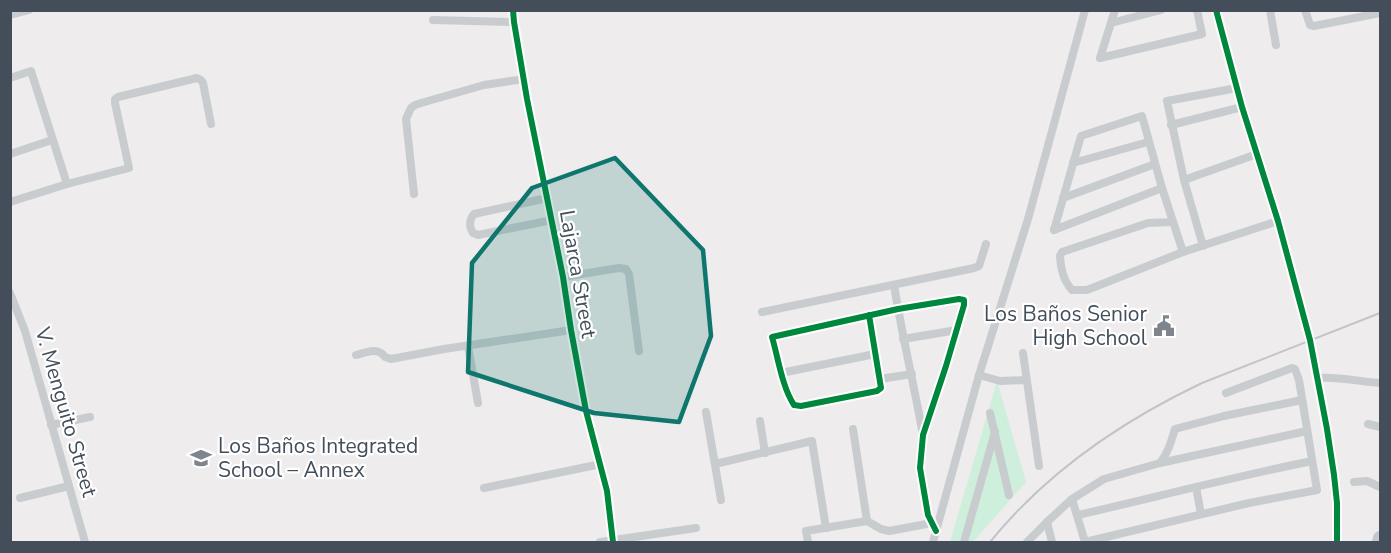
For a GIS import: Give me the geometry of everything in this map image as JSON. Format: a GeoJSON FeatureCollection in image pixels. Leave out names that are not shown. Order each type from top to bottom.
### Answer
{"type":"FeatureCollection","features":[{"type":"Feature","properties":{"kind":"main road"},"geometry":{"type":"LineString","coordinates":[[1378,543],[1380,538]]}},
{"type":"Feature","properties":{"kind":"street"},"geometry":{"type":"LineString","coordinates":[[10,15],[29,10]]}},
{"type":"Feature","properties":{"kind":"street","name":"Lajarca Street"},"geometry":{"type":"LineString","coordinates":[[513,10],[586,411],[607,492],[613,541]]}},
{"type":"Feature","properties":{"kind":"street"},"geometry":{"type":"LineString","coordinates":[[933,543],[934,527],[1028,219],[1085,10]]}},
{"type":"Feature","properties":{"kind":"street"},"geometry":{"type":"LineString","coordinates":[[1115,10],[1100,58],[1202,34],[1197,10]]}},
{"type":"Feature","properties":{"kind":"street"},"geometry":{"type":"LineString","coordinates":[[1111,23],[1161,10]]}},
{"type":"Feature","properties":{"kind":"street"},"geometry":{"type":"LineString","coordinates":[[1216,10],[1242,106],[1278,221],[1310,340],[1334,475],[1337,543]]}},
{"type":"Feature","properties":{"kind":"street"},"geometry":{"type":"LineString","coordinates":[[1270,10],[1276,45]]}},
{"type":"Feature","properties":{"kind":"street"},"geometry":{"type":"LineString","coordinates":[[1305,10],[1310,25],[1314,26],[1380,13]]}},
{"type":"Feature","properties":{"kind":"street"},"geometry":{"type":"LineString","coordinates":[[433,21],[514,22]]}},
{"type":"Feature","properties":{"kind":"street"},"geometry":{"type":"LineString","coordinates":[[10,78],[31,71],[68,184]]}},
{"type":"Feature","properties":{"kind":"street"},"geometry":{"type":"LineString","coordinates":[[10,202],[129,168],[115,103],[118,97],[196,78],[202,83],[211,124]]}},
{"type":"Feature","properties":{"kind":"street"},"geometry":{"type":"LineString","coordinates":[[414,194],[406,119],[413,107],[462,91],[524,79]]}},
{"type":"Feature","properties":{"kind":"street"},"geometry":{"type":"LineString","coordinates":[[1203,246],[1184,180],[1167,101],[1237,88]]}},
{"type":"Feature","properties":{"kind":"street"},"geometry":{"type":"LineString","coordinates":[[1171,125],[1242,106]]}},
{"type":"Feature","properties":{"kind":"street"},"geometry":{"type":"LineString","coordinates":[[1162,188],[1054,230],[1081,136],[1142,116],[1183,252]]}},
{"type":"Feature","properties":{"kind":"street"},"geometry":{"type":"LineString","coordinates":[[10,154],[52,140]]}},
{"type":"Feature","properties":{"kind":"street"},"geometry":{"type":"LineString","coordinates":[[1073,163],[1148,142]]}},
{"type":"Feature","properties":{"kind":"street"},"geometry":{"type":"LineString","coordinates":[[1184,180],[1257,154]]}},
{"type":"Feature","properties":{"kind":"street"},"geometry":{"type":"LineString","coordinates":[[1063,198],[1155,164]]}},
{"type":"Feature","properties":{"kind":"street"},"geometry":{"type":"LineString","coordinates":[[547,198],[474,214],[470,219],[471,229],[473,234],[478,235],[552,220]]}},
{"type":"Feature","properties":{"kind":"street"},"geometry":{"type":"LineString","coordinates":[[1173,222],[1148,223],[1062,252],[1060,256],[1067,285],[1072,290],[1086,290],[1183,252],[1278,221]]}},
{"type":"Feature","properties":{"kind":"street"},"geometry":{"type":"LineString","coordinates":[[762,312],[980,266],[986,244]]}},
{"type":"Feature","properties":{"kind":"street"},"geometry":{"type":"LineString","coordinates":[[563,277],[619,268],[626,269],[629,274],[639,351]]}},
{"type":"Feature","properties":{"kind":"street"},"geometry":{"type":"LineString","coordinates":[[894,285],[923,435]]}},
{"type":"Feature","properties":{"kind":"street","name":"V. Menguito Street"},"geometry":{"type":"LineString","coordinates":[[10,293],[25,332],[86,543]]}},
{"type":"Feature","properties":{"kind":"street"},"geometry":{"type":"LineString","coordinates":[[869,315],[881,388],[877,391],[801,406],[794,405],[790,400],[781,373],[772,337],[869,315],[898,309],[964,300],[957,330],[923,435],[920,468],[928,515],[934,527]]}},
{"type":"Feature","properties":{"kind":"street"},"geometry":{"type":"LineString","coordinates":[[356,355],[378,351],[391,359],[571,330]]}},
{"type":"Feature","properties":{"kind":"street"},"geometry":{"type":"LineString","coordinates":[[903,339],[957,330]]}},
{"type":"Feature","properties":{"kind":"street"},"geometry":{"type":"LineString","coordinates":[[468,346],[478,403]]}},
{"type":"Feature","properties":{"kind":"street"},"geometry":{"type":"LineString","coordinates":[[1023,353],[1039,466]]}},
{"type":"Feature","properties":{"kind":"street"},"geometry":{"type":"LineString","coordinates":[[781,373],[875,354]]}},
{"type":"Feature","properties":{"kind":"street"},"geometry":{"type":"LineString","coordinates":[[1072,500],[1085,542],[1249,503],[1317,490],[1296,369],[1292,368],[1226,393]]}},
{"type":"Feature","properties":{"kind":"street"},"geometry":{"type":"LineString","coordinates":[[880,379],[912,374]]}},
{"type":"Feature","properties":{"kind":"street"},"geometry":{"type":"LineString","coordinates":[[979,375],[1000,381],[1026,380]]}},
{"type":"Feature","properties":{"kind":"street"},"geometry":{"type":"LineString","coordinates":[[1318,378],[1328,377],[1380,383]]}},
{"type":"Feature","properties":{"kind":"street"},"geometry":{"type":"LineString","coordinates":[[1160,463],[1166,456],[1175,429],[1302,400]]}},
{"type":"Feature","properties":{"kind":"street"},"geometry":{"type":"LineString","coordinates":[[706,412],[721,500]]}},
{"type":"Feature","properties":{"kind":"street"},"geometry":{"type":"LineString","coordinates":[[990,413],[1009,495]]}},
{"type":"Feature","properties":{"kind":"street"},"geometry":{"type":"LineString","coordinates":[[51,425],[90,417]]}},
{"type":"Feature","properties":{"kind":"street"},"geometry":{"type":"LineString","coordinates":[[760,421],[765,453]]}},
{"type":"Feature","properties":{"kind":"street"},"geometry":{"type":"LineString","coordinates":[[1368,424],[1380,427]]}},
{"type":"Feature","properties":{"kind":"street"},"geometry":{"type":"LineString","coordinates":[[853,429],[867,521]]}},
{"type":"Feature","properties":{"kind":"street"},"geometry":{"type":"LineString","coordinates":[[1027,543],[1072,500],[1104,479],[1231,446],[1306,431]]}},
{"type":"Feature","properties":{"kind":"street"},"geometry":{"type":"LineString","coordinates":[[964,543],[995,432]]}},
{"type":"Feature","properties":{"kind":"street"},"geometry":{"type":"LineString","coordinates":[[715,464],[812,441],[826,528]]}},
{"type":"Feature","properties":{"kind":"street"},"geometry":{"type":"LineString","coordinates":[[1078,515],[1312,460]]}},
{"type":"Feature","properties":{"kind":"street"},"geometry":{"type":"LineString","coordinates":[[484,488],[601,464]]}},
{"type":"Feature","properties":{"kind":"street"},"geometry":{"type":"LineString","coordinates":[[1354,482],[1367,481],[1380,487]]}},
{"type":"Feature","properties":{"kind":"street"},"geometry":{"type":"LineString","coordinates":[[20,498],[69,486]]}},
{"type":"Feature","properties":{"kind":"street"},"geometry":{"type":"LineString","coordinates":[[1196,487],[1201,514]]}},
{"type":"Feature","properties":{"kind":"street"},"geometry":{"type":"LineString","coordinates":[[808,543],[807,531],[867,521],[889,531],[934,527]]}},
{"type":"Feature","properties":{"kind":"street"},"geometry":{"type":"LineString","coordinates":[[1047,522],[1052,543]]}},
{"type":"Feature","properties":{"kind":"street"},"geometry":{"type":"LineString","coordinates":[[600,543],[696,528]]}},
{"type":"Feature","properties":{"kind":"highlighted area"},"geometry":{"type":"Polygon","coordinates":[[[615,158],[703,250],[711,336],[679,422],[594,413],[468,372],[472,263],[532,188],[615,158]]]}},
{"type":"Feature","properties":{"kind":"green space"},"geometry":{"type":"Polygon","coordinates":[[[997,381],[1026,482],[973,542],[950,542],[997,381]]]}},
{"type":"Feature","properties":{"kind":"railway"},"geometry":{"type":"LineString","coordinates":[[990,542],[1012,517],[1061,471],[1143,414],[1202,383],[1380,313]]}},
{"type":"Feature","properties":{"kind":"cycle path"},"geometry":{"type":"LineString","coordinates":[[513,10],[527,99],[563,277],[586,411],[607,491],[613,542]]}},
{"type":"Feature","properties":{"kind":"cycle path"},"geometry":{"type":"LineString","coordinates":[[1216,10],[1242,107],[1278,221],[1310,340],[1334,475],[1337,542]]}},
{"type":"Feature","properties":{"kind":"cycle path"},"geometry":{"type":"LineString","coordinates":[[869,315],[881,388],[877,391],[801,406],[794,405],[783,381],[772,337],[898,309],[964,300],[946,366],[923,435],[920,468],[928,515],[936,531]]}},
{"type":"Feature","properties":{"kind":"place","name":"Los Baños Senior High School"},"geometry":{"type":"Point","coordinates":[1164,326]}},
{"type":"Feature","properties":{"kind":"place","name":"Los Baños Integrated School – Annex"},"geometry":{"type":"Point","coordinates":[201,458]}}]}
